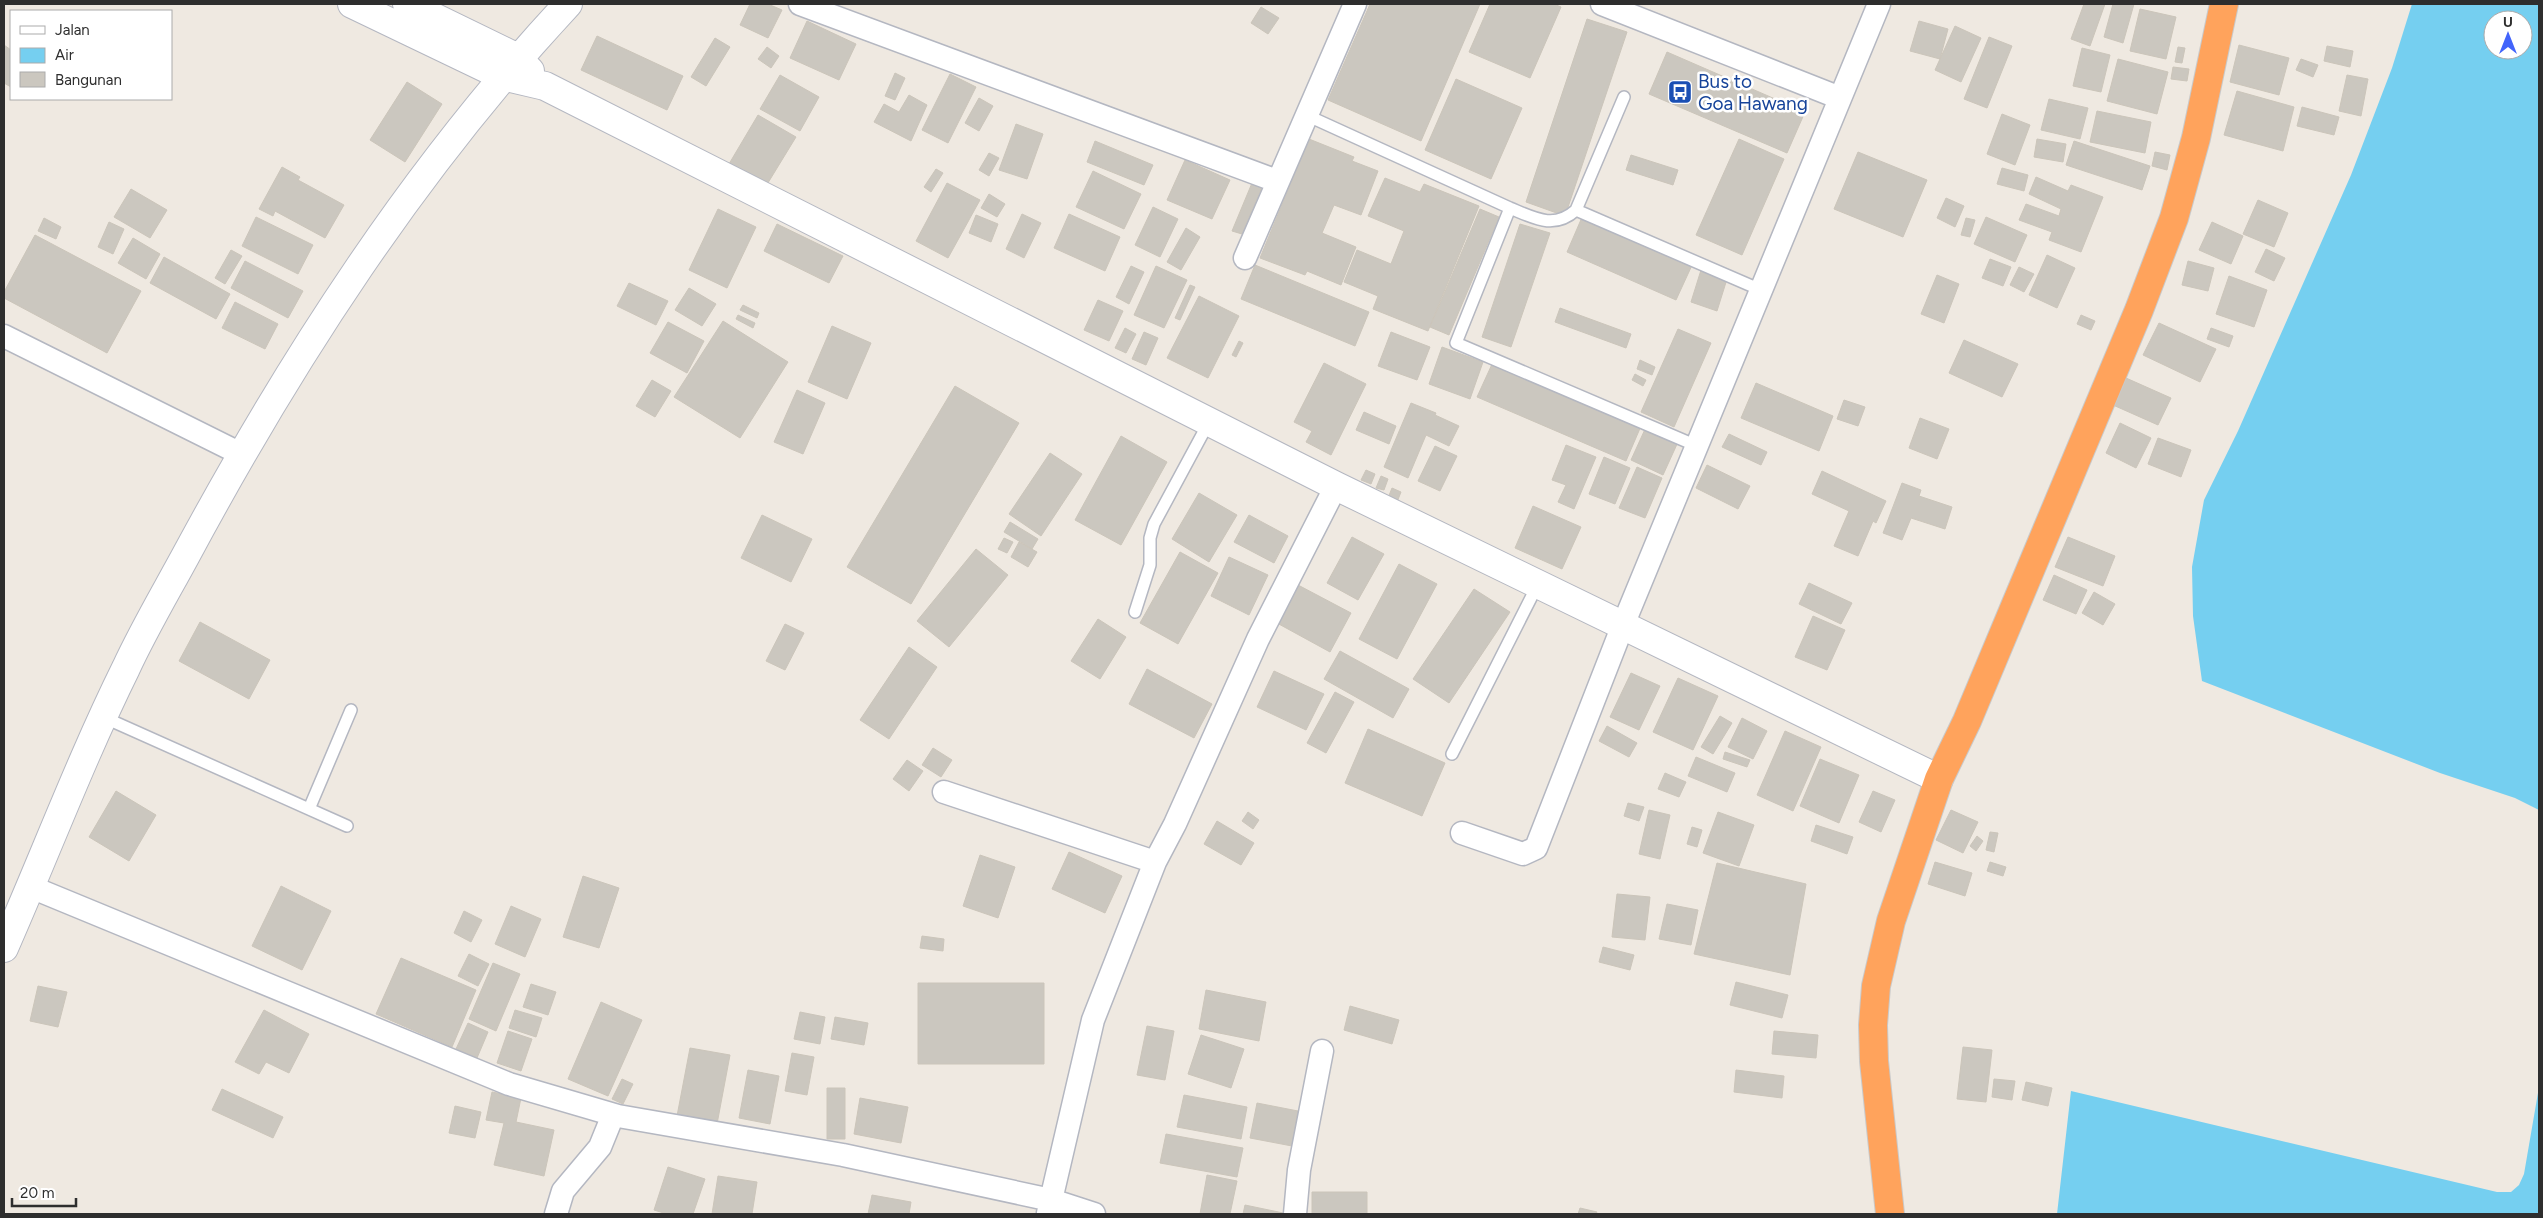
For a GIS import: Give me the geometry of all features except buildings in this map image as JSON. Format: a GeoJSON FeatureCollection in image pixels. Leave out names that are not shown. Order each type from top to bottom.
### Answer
{"type":"FeatureCollection","features":[{"type":"Feature","properties":{"kind":"highway"},"geometry":{"type":"LineString","coordinates":[[1890,1214],[1874,1061],[1873,1024],[1876,986],[1892,921],[1938,779],[1967,721],[2139,310],[2174,218],[2188,171],[2220,5]]}},
{"type":"Feature","properties":{"kind":"main road"},"geometry":{"type":"LineString","coordinates":[[352,4],[510,67]]}},
{"type":"Feature","properties":{"kind":"main road"},"geometry":{"type":"LineString","coordinates":[[407,4],[510,67],[545,86],[1336,486],[1938,779]]}},
{"type":"Feature","properties":{"kind":"main road"},"geometry":{"type":"LineString","coordinates":[[4,948],[31,887],[56,821],[126,666],[241,454],[390,222],[510,67],[568,4]]}},
{"type":"Feature","properties":{"kind":"street"},"geometry":{"type":"LineString","coordinates":[[800,4],[1277,181]]}},
{"type":"Feature","properties":{"kind":"street"},"geometry":{"type":"LineString","coordinates":[[1246,258],[1277,181],[1355,4]]}},
{"type":"Feature","properties":{"kind":"street"},"geometry":{"type":"LineString","coordinates":[[1602,4],[1840,98]]}},
{"type":"Feature","properties":{"kind":"street"},"geometry":{"type":"LineString","coordinates":[[1462,833],[1523,854],[1536,848],[1623,625],[1879,4]]}},
{"type":"Feature","properties":{"kind":"street"},"geometry":{"type":"LineString","coordinates":[[4,336],[241,454]]}},
{"type":"Feature","properties":{"kind":"street"},"geometry":{"type":"LineString","coordinates":[[1049,1207],[1092,1020],[1155,862],[1175,824],[1258,639],[1336,486]]}},
{"type":"Feature","properties":{"kind":"street"},"geometry":{"type":"LineString","coordinates":[[944,792],[1155,862]]}},
{"type":"Feature","properties":{"kind":"street"},"geometry":{"type":"LineString","coordinates":[[31,887],[509,1084],[613,1114],[843,1156],[1049,1207],[1094,1214]]}},
{"type":"Feature","properties":{"kind":"street"},"geometry":{"type":"LineString","coordinates":[[1295,1214],[1299,1170],[1322,1050]]}},
{"type":"Feature","properties":{"kind":"street"},"geometry":{"type":"LineString","coordinates":[[556,1214],[563,1191],[600,1147],[613,1114]]}},
{"type":"Feature","properties":{"kind":"lane"},"geometry":{"type":"LineString","coordinates":[[1306,115],[1510,208],[1539,220],[1554,221],[1566,219],[1576,210],[1624,97]]}},
{"type":"Feature","properties":{"kind":"lane"},"geometry":{"type":"LineString","coordinates":[[1510,208],[1456,343],[1697,446]]}},
{"type":"Feature","properties":{"kind":"lane"},"geometry":{"type":"LineString","coordinates":[[1576,210],[1761,290]]}},
{"type":"Feature","properties":{"kind":"lane"},"geometry":{"type":"LineString","coordinates":[[1135,612],[1150,565],[1150,538],[1154,524],[1210,422]]}},
{"type":"Feature","properties":{"kind":"lane"},"geometry":{"type":"LineString","coordinates":[[1452,754],[1538,584]]}},
{"type":"Feature","properties":{"kind":"lane"},"geometry":{"type":"LineString","coordinates":[[309,808],[351,710]]}},
{"type":"Feature","properties":{"kind":"lane"},"geometry":{"type":"LineString","coordinates":[[103,717],[348,826]]}},
{"type":"Feature","properties":{"kind":"water"},"geometry":{"type":"Polygon","coordinates":[[[2412,4],[2539,4],[2539,810],[2515,798],[2440,773],[2202,681],[2193,616],[2192,567],[2204,500],[2238,431],[2351,175],[2392,68],[2412,4]]]}},
{"type":"Feature","properties":{"kind":"water"},"geometry":{"type":"Polygon","coordinates":[[[2539,1087],[2539,1214],[2057,1214],[2071,1091],[2497,1192],[2511,1192],[2519,1185],[2524,1174],[2539,1087]]]}},
{"type":"Feature","properties":{"kind":"place","name":"Bus to Goa Hawang"},"geometry":{"type":"Point","coordinates":[1680,92]}}]}
